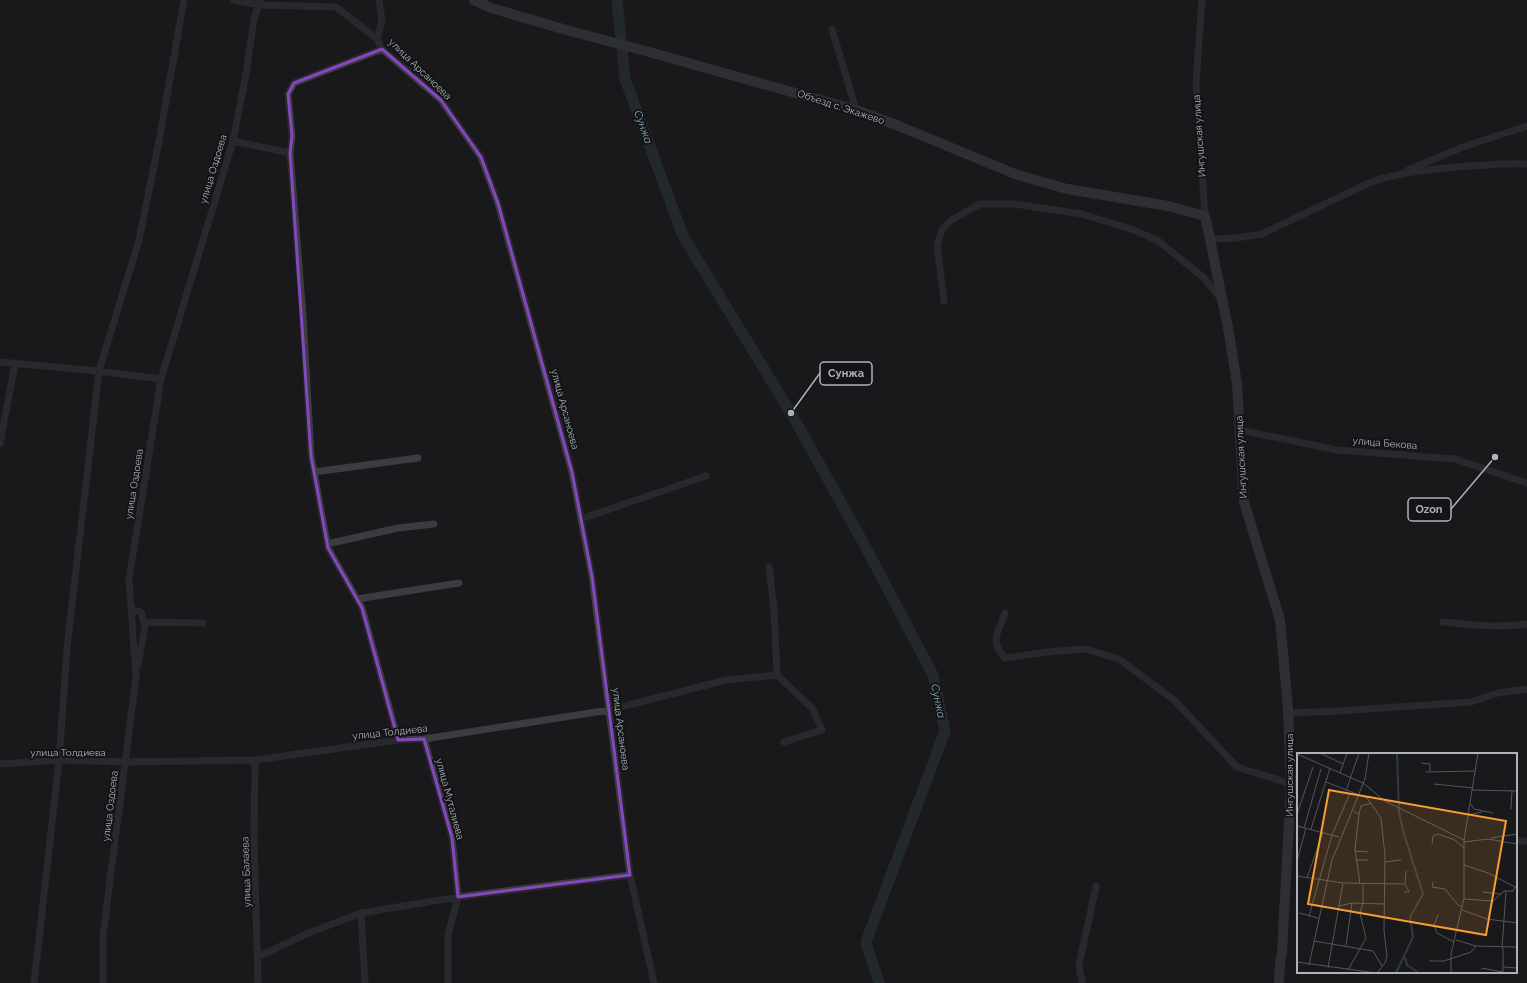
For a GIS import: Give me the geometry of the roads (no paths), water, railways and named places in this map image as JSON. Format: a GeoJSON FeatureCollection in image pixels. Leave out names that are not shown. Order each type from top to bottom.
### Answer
{"type":"FeatureCollection","features":[{"type":"Feature","properties":{"kind":"street"},"geometry":{"type":"LineString","coordinates":[[34,983],[59,760],[67,648],[98,371],[139,240],[159,141],[184,0]]}},
{"type":"Feature","properties":{"kind":"street","name":"улица Арсаноева"},"geometry":{"type":"LineString","coordinates":[[234,0],[336,7],[377,39],[382,49],[440,100],[481,157],[498,203],[572,472],[592,576],[630,875],[654,983]]}},
{"type":"Feature","properties":{"kind":"street"},"geometry":{"type":"LineString","coordinates":[[377,39],[382,20],[379,0]]}},
{"type":"Feature","properties":{"kind":"street","name":"Объезд с. Экажево"},"geometry":{"type":"LineString","coordinates":[[474,0],[491,8],[570,32],[648,52],[856,110],[899,126],[1015,174],[1067,189],[1168,206],[1205,216]]}},
{"type":"Feature","properties":{"kind":"street","name":"Ингушская улица"},"geometry":{"type":"LineString","coordinates":[[1204,1],[1196,82],[1205,216],[1223,301],[1237,384],[1244,502],[1280,620],[1288,713],[1290,784],[1294,807],[1279,983]]}},
{"type":"Feature","properties":{"kind":"street","name":"улица Оздоева"},"geometry":{"type":"LineString","coordinates":[[103,983],[103,936],[136,677],[129,579],[160,379],[233,141],[246,74],[254,19],[260,2]]}},
{"type":"Feature","properties":{"kind":"street"},"geometry":{"type":"LineString","coordinates":[[832,29],[856,110]]}},
{"type":"Feature","properties":{"kind":"street"},"geometry":{"type":"LineString","coordinates":[[382,49],[294,83],[288,94],[292,136],[290,153],[303,316],[311,456],[328,548],[362,608],[398,740]]}},
{"type":"Feature","properties":{"kind":"street"},"geometry":{"type":"LineString","coordinates":[[1210,239],[1236,238],[1262,234],[1369,183],[1401,174],[1463,146],[1527,126]]}},
{"type":"Feature","properties":{"kind":"street"},"geometry":{"type":"LineString","coordinates":[[233,141],[290,153]]}},
{"type":"Feature","properties":{"kind":"street"},"geometry":{"type":"LineString","coordinates":[[1401,174],[1512,163],[1527,164]]}},
{"type":"Feature","properties":{"kind":"street"},"geometry":{"type":"LineString","coordinates":[[944,301],[938,245],[942,230],[950,221],[980,204],[1014,204],[1082,214],[1131,229],[1157,240],[1203,277],[1223,301]]}},
{"type":"Feature","properties":{"kind":"street"},"geometry":{"type":"LineString","coordinates":[[0,362],[98,371],[160,379]]}},
{"type":"Feature","properties":{"kind":"street"},"geometry":{"type":"LineString","coordinates":[[0,443],[14,364]]}},
{"type":"Feature","properties":{"kind":"street","name":"улица Бекова"},"geometry":{"type":"LineString","coordinates":[[1240,430],[1336,450],[1455,459],[1527,483]]}},
{"type":"Feature","properties":{"kind":"street"},"geometry":{"type":"LineString","coordinates":[[314,472],[418,458]]}},
{"type":"Feature","properties":{"kind":"street"},"geometry":{"type":"LineString","coordinates":[[581,519],[706,476]]}},
{"type":"Feature","properties":{"kind":"street"},"geometry":{"type":"LineString","coordinates":[[327,544],[398,528],[434,524]]}},
{"type":"Feature","properties":{"kind":"street"},"geometry":{"type":"LineString","coordinates":[[769,566],[774,609],[777,675],[812,708],[822,730],[784,742]]}},
{"type":"Feature","properties":{"kind":"street"},"geometry":{"type":"LineString","coordinates":[[357,599],[459,583]]}},
{"type":"Feature","properties":{"kind":"street"},"geometry":{"type":"LineString","coordinates":[[131,609],[141,612],[145,626],[136,677]]}},
{"type":"Feature","properties":{"kind":"street"},"geometry":{"type":"LineString","coordinates":[[1005,613],[995,640],[997,650],[1005,658],[1047,652],[1085,649],[1119,659],[1174,700],[1237,767],[1290,784]]}},
{"type":"Feature","properties":{"kind":"street"},"geometry":{"type":"LineString","coordinates":[[144,622],[203,623]]}},
{"type":"Feature","properties":{"kind":"street"},"geometry":{"type":"LineString","coordinates":[[1443,622],[1480,626],[1512,626],[1527,624]]}},
{"type":"Feature","properties":{"kind":"street","name":"улица Толдиева"},"geometry":{"type":"LineString","coordinates":[[0,764],[59,760],[126,762],[255,760],[398,740],[424,739],[609,710],[726,680],[777,675]]}},
{"type":"Feature","properties":{"kind":"street"},"geometry":{"type":"LineString","coordinates":[[1288,713],[1471,702],[1498,693],[1527,689]]}},
{"type":"Feature","properties":{"kind":"street","name":"улица Муталиева"},"geometry":{"type":"LineString","coordinates":[[424,739],[452,838],[458,897],[448,935],[448,983]]}},
{"type":"Feature","properties":{"kind":"street","name":"улица Балаева"},"geometry":{"type":"LineString","coordinates":[[255,760],[254,839],[258,983]]}},
{"type":"Feature","properties":{"kind":"street"},"geometry":{"type":"LineString","coordinates":[[258,957],[306,934],[361,913],[458,897],[630,875]]}},
{"type":"Feature","properties":{"kind":"street"},"geometry":{"type":"LineString","coordinates":[[1082,983],[1080,976],[1080,965],[1096,886]]}},
{"type":"Feature","properties":{"kind":"street"},"geometry":{"type":"LineString","coordinates":[[361,913],[364,983]]}},
{"type":"Feature","properties":{"kind":"waterway","name":"Сунжа"},"geometry":{"type":"LineString","coordinates":[[617,0],[625,79],[683,236],[791,413],[864,544],[933,675],[945,731],[866,942],[879,983]]}},
{"type":"Feature","properties":{"kind":"place","name":"Сунжа"},"geometry":{"type":"Point","coordinates":[791,413]}},
{"type":"Feature","properties":{"kind":"place","name":"Ozon"},"geometry":{"type":"Point","coordinates":[1495,457]}}]}
